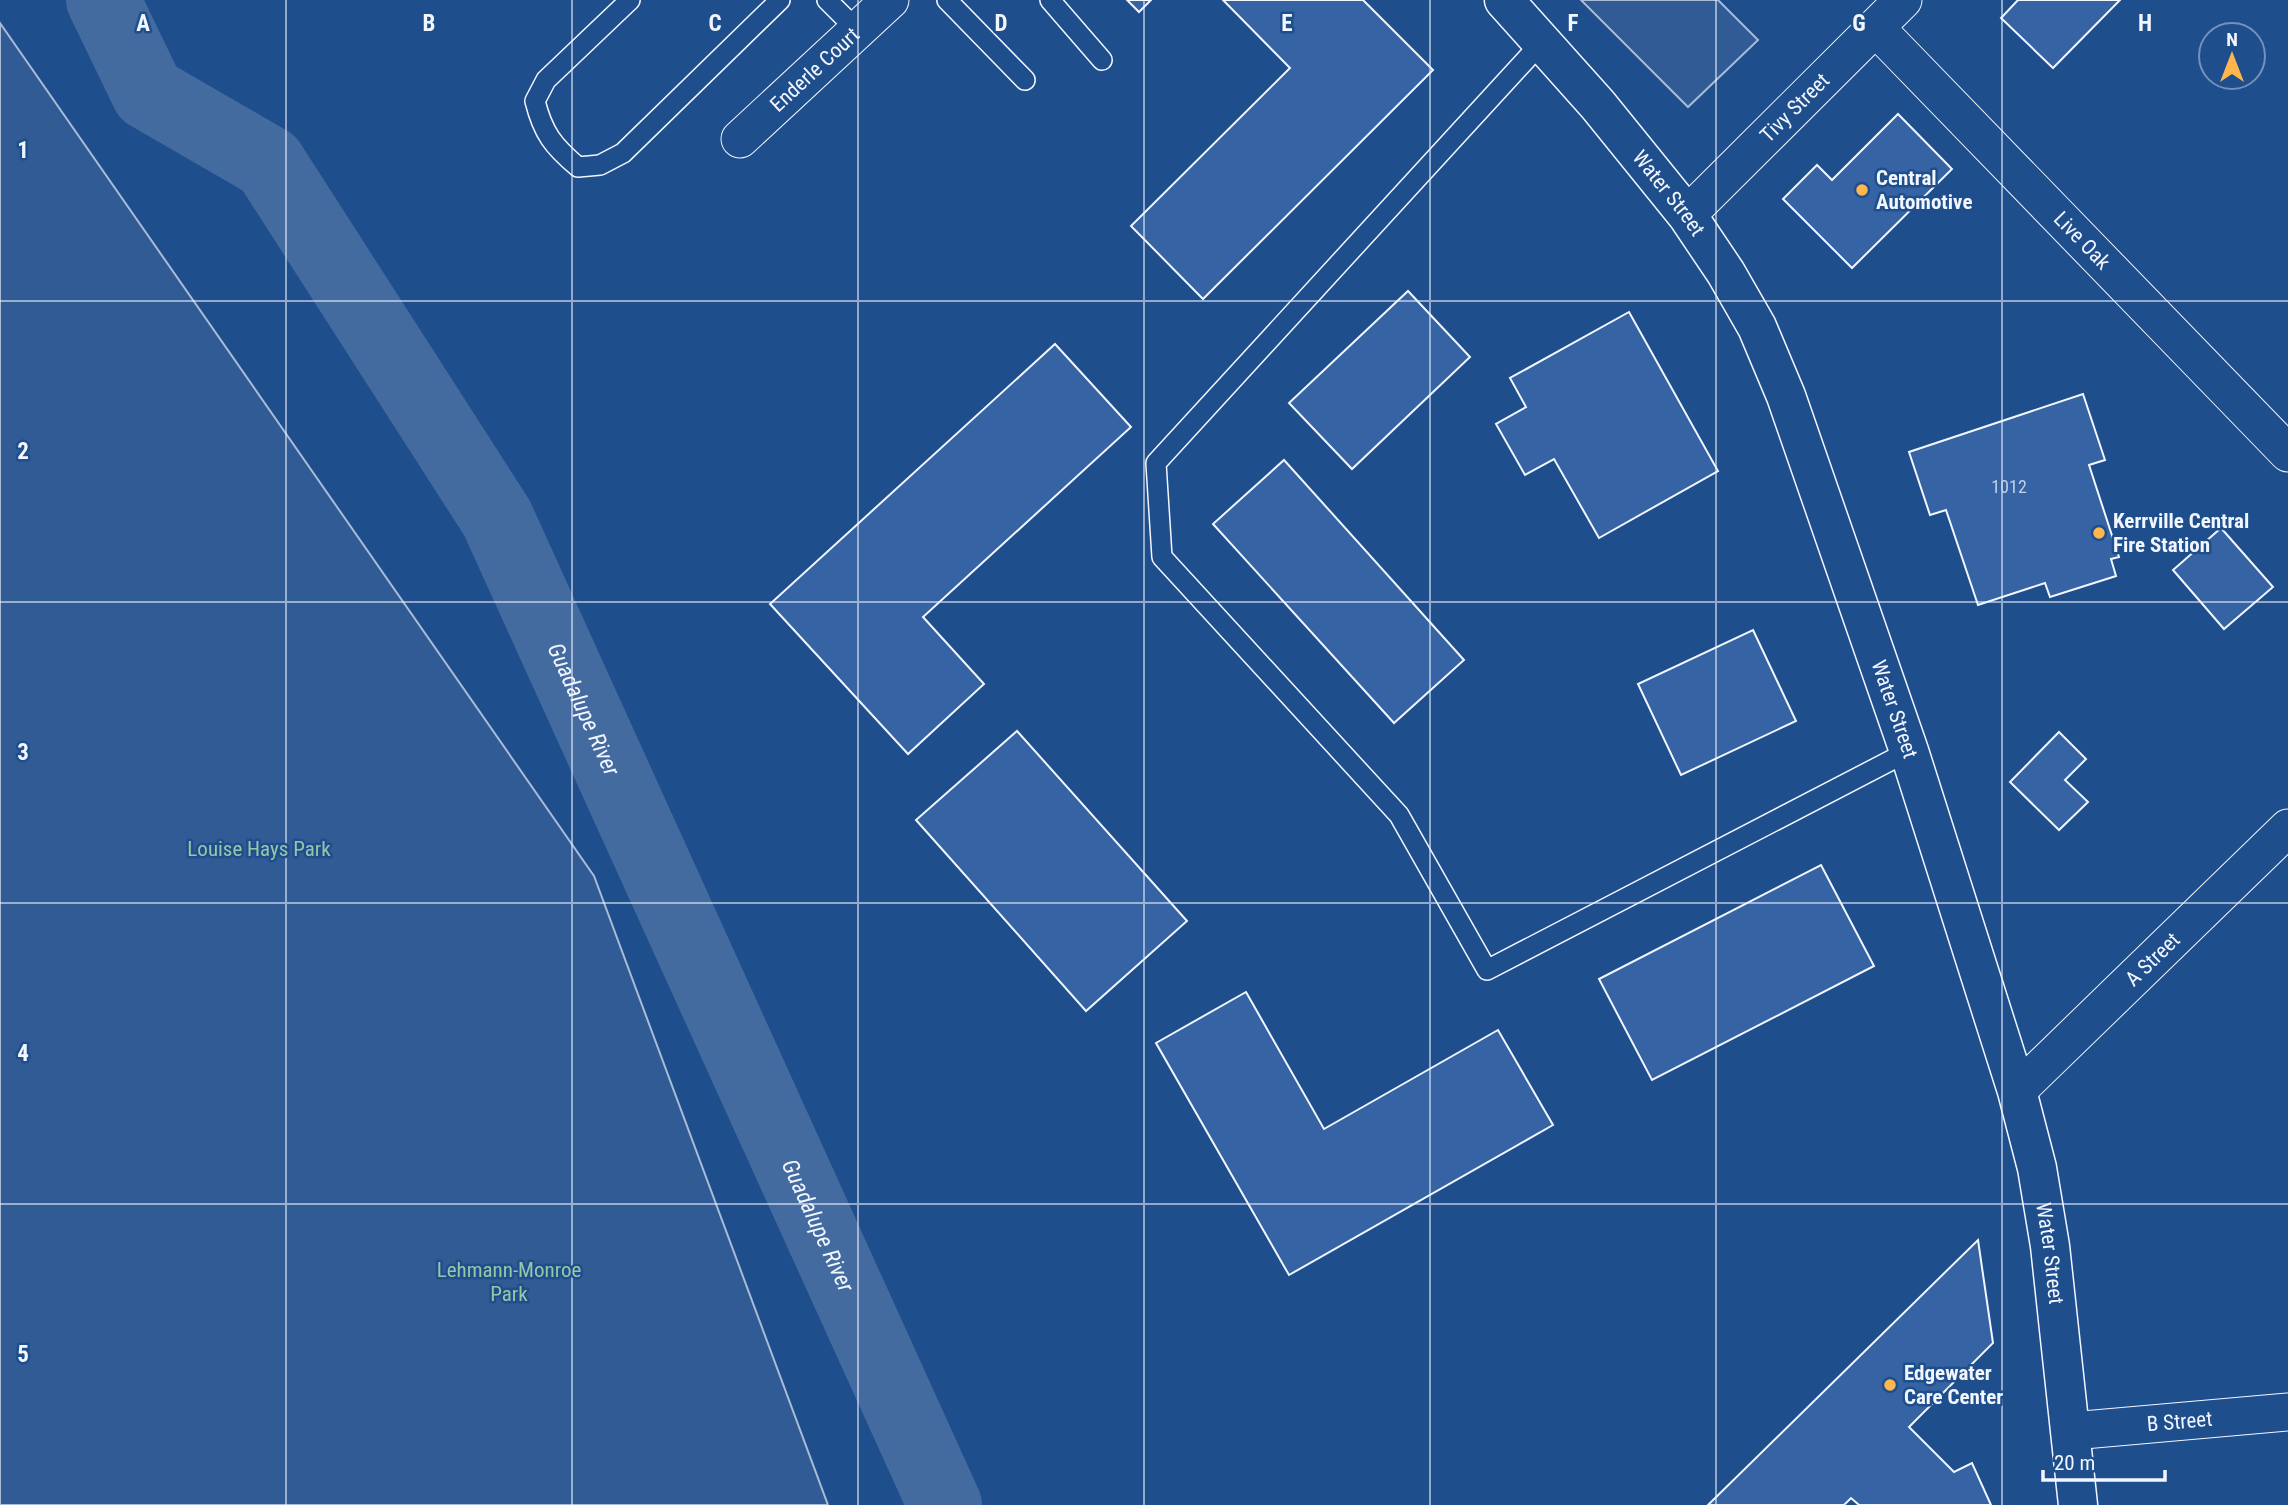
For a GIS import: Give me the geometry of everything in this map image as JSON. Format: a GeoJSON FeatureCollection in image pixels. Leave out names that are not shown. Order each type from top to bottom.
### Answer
{"type":"FeatureCollection","features":[{"type":"Feature","properties":{"kind":"street","name":"Enderle Court"},"geometry":{"type":"LineString","coordinates":[[740,139],[890,0]]}},
{"type":"Feature","properties":{"kind":"street","name":"Water Street"},"geometry":{"type":"LineString","coordinates":[[1504,0],[1598,105],[1687,215],[1751,316],[1786,396],[1909,751],[2017,1091],[2037,1168],[2050,1246],[2078,1505]]}},
{"type":"Feature","properties":{"kind":"street","name":"Tivy Street"},"geometry":{"type":"LineString","coordinates":[[1687,215],[1903,0]]}},
{"type":"Feature","properties":{"kind":"street","name":"Live Oak"},"geometry":{"type":"LineString","coordinates":[[1876,28],[2288,453]]}},
{"type":"Feature","properties":{"kind":"street","name":"A Street"},"geometry":{"type":"LineString","coordinates":[[2017,1091],[2288,828]]}},
{"type":"Feature","properties":{"kind":"street","name":"B Street"},"geometry":{"type":"LineString","coordinates":[[2071,1431],[2288,1412]]}},
{"type":"Feature","properties":{"kind":"lane"},"geometry":{"type":"LineString","coordinates":[[630,0],[546,80],[535,101],[541,127],[558,150],[578,167],[600,165],[623,153],[780,0]]}},
{"type":"Feature","properties":{"kind":"lane"},"geometry":{"type":"LineString","coordinates":[[827,0],[857,30]]}},
{"type":"Feature","properties":{"kind":"lane"},"geometry":{"type":"LineString","coordinates":[[947,0],[1025,80]]}},
{"type":"Feature","properties":{"kind":"lane"},"geometry":{"type":"LineString","coordinates":[[1050,0],[1102,60]]}},
{"type":"Feature","properties":{"kind":"lane"},"geometry":{"type":"LineString","coordinates":[[1542,42],[1156,463],[1161,557],[1399,816],[1487,970],[1909,751]]}},
{"type":"Feature","properties":{"kind":"green space"},"geometry":{"type":"Polygon","coordinates":[[[1581,0],[1718,0],[1758,40],[1688,107],[1581,0]]]}},
{"type":"Feature","properties":{"kind":"green space","name":"Louise Hays Park"},"geometry":{"type":"Polygon","coordinates":[[[0,23],[594,876],[828,1505],[0,1505],[0,23]]]}},
{"type":"Feature","properties":{"kind":"building"},"geometry":{"type":"Polygon","coordinates":[[[1127,0],[1151,0],[1139,12],[1127,0]]]}},
{"type":"Feature","properties":{"kind":"building"},"geometry":{"type":"Polygon","coordinates":[[[1223,0],[1363,0],[1433,70],[1203,299],[1131,226],[1290,68],[1223,0]]]}},
{"type":"Feature","properties":{"kind":"building"},"geometry":{"type":"Polygon","coordinates":[[[2018,0],[2120,0],[2053,68],[2001,18],[2018,0]]]}},
{"type":"Feature","properties":{"kind":"building","name":"Central Automotive"},"geometry":{"type":"Polygon","coordinates":[[[1898,114],[1952,169],[1852,268],[1783,199],[1817,165],[1832,180],[1898,114]]]}},
{"type":"Feature","properties":{"kind":"building"},"geometry":{"type":"Polygon","coordinates":[[[1408,291],[1470,357],[1352,469],[1289,403],[1408,291]]]}},
{"type":"Feature","properties":{"kind":"building"},"geometry":{"type":"Polygon","coordinates":[[[1629,312],[1718,471],[1599,538],[1554,459],[1525,475],[1496,424],[1526,407],[1510,378],[1629,312]]]}},
{"type":"Feature","properties":{"kind":"building"},"geometry":{"type":"Polygon","coordinates":[[[1055,344],[1131,427],[923,617],[984,684],[908,754],[770,604],[1055,344]]]}},
{"type":"Feature","properties":{"kind":"building"},"geometry":{"type":"Polygon","coordinates":[[[2083,394],[2105,460],[2089,465],[2119,557],[2111,559],[2116,576],[2050,597],[2045,583],[1978,605],[1946,510],[1930,515],[1909,452],[2083,394]]]}},
{"type":"Feature","properties":{"kind":"building"},"geometry":{"type":"Polygon","coordinates":[[[1284,460],[1464,660],[1394,723],[1213,524],[1284,460]]]}},
{"type":"Feature","properties":{"kind":"building"},"geometry":{"type":"Polygon","coordinates":[[[2221,528],[2273,587],[2224,629],[2173,570],[2221,528]]]}},
{"type":"Feature","properties":{"kind":"building"},"geometry":{"type":"Polygon","coordinates":[[[1753,630],[1796,721],[1681,775],[1638,684],[1753,630]]]}},
{"type":"Feature","properties":{"kind":"building"},"geometry":{"type":"Polygon","coordinates":[[[1017,731],[1187,921],[1086,1011],[916,820],[1017,731]]]}},
{"type":"Feature","properties":{"kind":"building"},"geometry":{"type":"Polygon","coordinates":[[[2059,732],[2086,759],[2065,780],[2088,802],[2059,830],[2010,782],[2059,732]]]}},
{"type":"Feature","properties":{"kind":"building"},"geometry":{"type":"Polygon","coordinates":[[[1821,865],[1874,966],[1652,1080],[1599,979],[1821,865]]]}},
{"type":"Feature","properties":{"kind":"building"},"geometry":{"type":"Polygon","coordinates":[[[1246,992],[1324,1129],[1498,1030],[1553,1125],[1289,1275],[1156,1043],[1246,992]]]}},
{"type":"Feature","properties":{"kind":"building","name":"Edgewater Care Center"},"geometry":{"type":"Polygon","coordinates":[[[1978,1240],[1993,1343],[1909,1427],[1954,1472],[1972,1463],[1991,1505],[1859,1505],[1851,1498],[1844,1505],[1708,1505],[1978,1240]]]}},
{"type":"Feature","properties":{"kind":"waterway","name":"Guadalupe River"},"geometry":{"type":"LineString","coordinates":[[103,0],[148,93],[269,163],[497,518],[945,1505]]}},
{"type":"Feature","properties":{"kind":"place","name":"Central Automotive"},"geometry":{"type":"Point","coordinates":[1862,190]}},
{"type":"Feature","properties":{"kind":"place","name":"Kerrville Central Fire Station"},"geometry":{"type":"Point","coordinates":[2099,533]}},
{"type":"Feature","properties":{"kind":"place","name":"Edgewater Care Center"},"geometry":{"type":"Point","coordinates":[1890,1385]}},
{"type":"Feature","properties":{"kind":"park label","name":"Lehmann-Monroe Park"},"geometry":{"type":"Point","coordinates":[509,1282]}}]}
